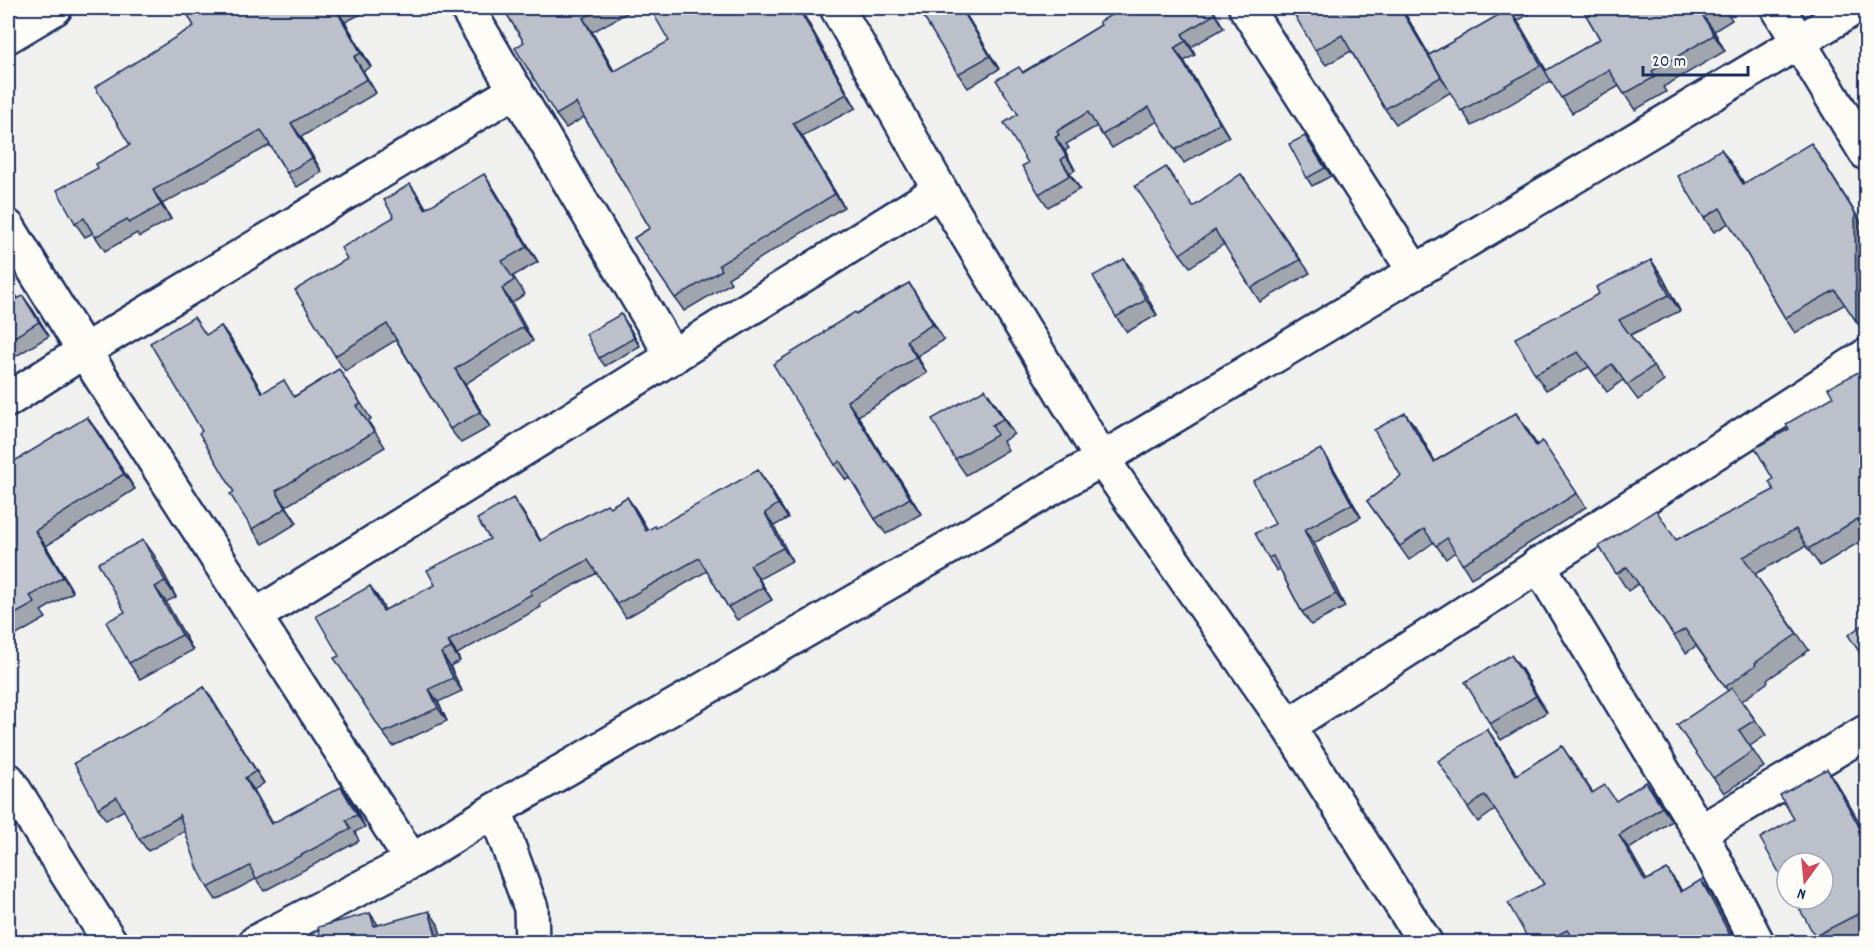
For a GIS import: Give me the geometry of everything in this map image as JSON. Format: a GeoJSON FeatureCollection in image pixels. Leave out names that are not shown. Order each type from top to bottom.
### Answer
{"type":"FeatureCollection","features":[{"type":"Feature","properties":{"kind":"street"},"geometry":{"type":"LineString","coordinates":[[8,36],[55,8]]}},
{"type":"Feature","properties":{"kind":"street"},"geometry":{"type":"LineString","coordinates":[[467,8],[673,357]]}},
{"type":"Feature","properties":{"kind":"street"},"geometry":{"type":"LineString","coordinates":[[837,8],[940,190],[1102,459],[1288,726],[1425,942]]}},
{"type":"Feature","properties":{"kind":"street"},"geometry":{"type":"LineString","coordinates":[[1778,8],[1866,153]]}},
{"type":"Feature","properties":{"kind":"street"},"geometry":{"type":"LineString","coordinates":[[256,942],[412,861],[495,810],[1102,459],[1854,8]]}},
{"type":"Feature","properties":{"kind":"street"},"geometry":{"type":"LineString","coordinates":[[1257,11],[1415,272]]}},
{"type":"Feature","properties":{"kind":"street"},"geometry":{"type":"LineString","coordinates":[[8,400],[84,351],[516,90]]}},
{"type":"Feature","properties":{"kind":"street"},"geometry":{"type":"LineString","coordinates":[[255,616],[940,190]]}},
{"type":"Feature","properties":{"kind":"street"},"geometry":{"type":"LineString","coordinates":[[8,227],[84,351],[412,861]]}},
{"type":"Feature","properties":{"kind":"street"},"geometry":{"type":"LineString","coordinates":[[1288,726],[1866,356]]}},
{"type":"Feature","properties":{"kind":"street"},"geometry":{"type":"LineString","coordinates":[[1538,564],[1700,832],[1757,942]]}},
{"type":"Feature","properties":{"kind":"street"},"geometry":{"type":"LineString","coordinates":[[1700,832],[1866,732]]}},
{"type":"Feature","properties":{"kind":"street"},"geometry":{"type":"LineString","coordinates":[[8,780],[110,942]]}},
{"type":"Feature","properties":{"kind":"street"},"geometry":{"type":"LineString","coordinates":[[495,810],[531,908],[532,942]]}},
{"type":"Feature","properties":{"kind":"building"},"geometry":{"type":"Polygon","coordinates":[[[184,8],[335,8],[361,53],[354,57],[367,79],[291,123],[312,158],[287,173],[261,130],[153,190],[161,205],[129,223],[127,219],[95,237],[84,218],[75,223],[57,190],[98,168],[96,164],[130,145],[95,87],[194,26],[184,8]]]}},
{"type":"Feature","properties":{"kind":"building"},"geometry":{"type":"Polygon","coordinates":[[[503,8],[603,8],[583,18],[613,72],[669,41],[650,8],[798,8],[847,94],[793,123],[835,194],[719,265],[722,270],[675,298],[634,238],[650,228],[576,103],[556,115],[515,48],[524,42],[503,8]]]}},
{"type":"Feature","properties":{"kind":"building"},"geometry":{"type":"Polygon","coordinates":[[[918,8],[961,8],[990,56],[958,74],[918,8]]]}},
{"type":"Feature","properties":{"kind":"building"},"geometry":{"type":"Polygon","coordinates":[[[1123,8],[1211,8],[1215,14],[1182,34],[1186,41],[1174,48],[1220,123],[1175,150],[1149,107],[1102,135],[1088,112],[1057,131],[1059,135],[1055,137],[1066,156],[1061,160],[1070,175],[1039,194],[1022,166],[1028,163],[1004,123],[1018,114],[996,80],[1019,67],[1023,73],[1101,25],[1099,22],[1123,8]]]}},
{"type":"Feature","properties":{"kind":"building"},"geometry":{"type":"Polygon","coordinates":[[[1400,8],[1441,77],[1385,109],[1342,35],[1315,50],[1291,9],[1400,8]]]}},
{"type":"Feature","properties":{"kind":"building"},"geometry":{"type":"Polygon","coordinates":[[[1582,8],[1717,8],[1703,16],[1714,35],[1652,71],[1655,77],[1624,94],[1609,70],[1561,98],[1545,71],[1600,39],[1582,8]]]}},
{"type":"Feature","properties":{"kind":"building"},"geometry":{"type":"Polygon","coordinates":[[[1509,9],[1541,65],[1461,111],[1429,55],[1509,9]]]}},
{"type":"Feature","properties":{"kind":"building"},"geometry":{"type":"Polygon","coordinates":[[[1305,136],[1325,168],[1307,178],[1289,144],[1305,136]]]}},
{"type":"Feature","properties":{"kind":"building"},"geometry":{"type":"Polygon","coordinates":[[[1811,143],[1855,213],[1856,321],[1835,290],[1785,318],[1720,208],[1704,218],[1678,176],[1721,149],[1743,184],[1811,143]]]}},
{"type":"Feature","properties":{"kind":"building"},"geometry":{"type":"Polygon","coordinates":[[[1166,167],[1193,207],[1241,174],[1300,260],[1251,288],[1215,230],[1180,254],[1135,186],[1166,167]]]}},
{"type":"Feature","properties":{"kind":"building"},"geometry":{"type":"Polygon","coordinates":[[[484,174],[527,247],[502,261],[514,280],[502,289],[523,327],[455,369],[480,412],[450,429],[387,324],[335,356],[295,290],[347,259],[341,248],[394,217],[384,200],[410,184],[425,209],[484,174]]]}},
{"type":"Feature","properties":{"kind":"building"},"geometry":{"type":"Polygon","coordinates":[[[1124,259],[1146,300],[1116,317],[1093,276],[1124,259]]]}},
{"type":"Feature","properties":{"kind":"building"},"geometry":{"type":"Polygon","coordinates":[[[1651,260],[1669,295],[1619,320],[1653,366],[1627,385],[1612,364],[1596,376],[1578,352],[1535,374],[1515,338],[1599,294],[1596,287],[1651,260]]]}},
{"type":"Feature","properties":{"kind":"building"},"geometry":{"type":"Polygon","coordinates":[[[909,283],[933,324],[906,341],[916,357],[847,401],[910,498],[875,519],[840,461],[835,465],[773,364],[855,312],[856,314],[909,283]]]}},
{"type":"Feature","properties":{"kind":"building"},"geometry":{"type":"Polygon","coordinates":[[[8,284],[17,299],[23,296],[39,322],[8,341],[8,284]]]}},
{"type":"Feature","properties":{"kind":"building"},"geometry":{"type":"Polygon","coordinates":[[[621,314],[634,338],[599,358],[586,334],[621,314]]]}},
{"type":"Feature","properties":{"kind":"building"},"geometry":{"type":"Polygon","coordinates":[[[194,317],[206,335],[221,326],[262,393],[284,380],[294,397],[339,369],[361,404],[357,406],[374,432],[276,491],[286,508],[252,529],[230,494],[234,492],[199,433],[202,431],[150,343],[194,317]]]}},
{"type":"Feature","properties":{"kind":"building"},"geometry":{"type":"Polygon","coordinates":[[[1866,368],[1866,514],[1808,549],[1796,529],[1743,557],[1797,634],[1725,687],[1685,629],[1674,636],[1627,567],[1616,574],[1599,546],[1656,510],[1676,540],[1774,490],[1769,482],[1773,479],[1755,448],[1789,429],[1786,424],[1833,397],[1828,388],[1866,368]]]}},
{"type":"Feature","properties":{"kind":"building"},"geometry":{"type":"Polygon","coordinates":[[[985,389],[1003,419],[992,425],[997,435],[955,459],[932,419],[985,389]]]}},
{"type":"Feature","properties":{"kind":"building"},"geometry":{"type":"Polygon","coordinates":[[[1405,413],[1434,462],[1516,413],[1536,446],[1542,441],[1577,493],[1462,564],[1447,538],[1436,546],[1424,529],[1400,546],[1367,501],[1401,476],[1374,430],[1405,413]]]}},
{"type":"Feature","properties":{"kind":"building"},"geometry":{"type":"Polygon","coordinates":[[[87,417],[124,474],[35,531],[63,577],[30,596],[35,603],[8,618],[8,465],[87,417]]]}},
{"type":"Feature","properties":{"kind":"building"},"geometry":{"type":"Polygon","coordinates":[[[1321,449],[1352,504],[1304,530],[1336,594],[1302,612],[1273,556],[1268,558],[1255,533],[1275,524],[1253,481],[1321,449]]]}},
{"type":"Feature","properties":{"kind":"building"},"geometry":{"type":"Polygon","coordinates":[[[758,470],[778,504],[765,513],[783,548],[750,565],[763,587],[728,607],[699,558],[617,604],[588,560],[530,591],[532,594],[448,641],[451,648],[441,653],[453,678],[429,689],[438,708],[383,733],[334,658],[339,656],[316,616],[370,586],[383,611],[435,585],[427,570],[490,539],[477,519],[513,498],[540,541],[607,504],[610,507],[627,497],[646,531],[655,526],[656,528],[758,470]]]}},
{"type":"Feature","properties":{"kind":"building"},"geometry":{"type":"Polygon","coordinates":[[[143,540],[165,581],[155,587],[182,635],[129,663],[106,622],[125,612],[98,563],[143,540]]]}},
{"type":"Feature","properties":{"kind":"building"},"geometry":{"type":"Polygon","coordinates":[[[1866,623],[1866,662],[1848,635],[1866,623]]]}},
{"type":"Feature","properties":{"kind":"building"},"geometry":{"type":"Polygon","coordinates":[[[1511,655],[1536,696],[1490,724],[1465,682],[1511,655]]]}},
{"type":"Feature","properties":{"kind":"building"},"geometry":{"type":"Polygon","coordinates":[[[204,687],[256,771],[245,778],[271,824],[341,787],[357,815],[346,820],[351,829],[256,879],[250,866],[208,888],[198,869],[179,814],[179,817],[139,839],[117,797],[98,808],[74,763],[159,716],[204,687]]]}},
{"type":"Feature","properties":{"kind":"building"},"geometry":{"type":"Polygon","coordinates":[[[1732,688],[1755,720],[1739,730],[1753,751],[1713,778],[1677,725],[1732,688]]]}},
{"type":"Feature","properties":{"kind":"building"},"geometry":{"type":"Polygon","coordinates":[[[1487,729],[1516,775],[1562,746],[1592,793],[1605,785],[1616,801],[1646,782],[1662,807],[1619,835],[1645,881],[1667,869],[1681,892],[1701,880],[1731,937],[1736,942],[1575,942],[1567,930],[1544,942],[1530,942],[1508,903],[1544,884],[1485,795],[1468,808],[1438,761],[1487,729]]]}},
{"type":"Feature","properties":{"kind":"building"},"geometry":{"type":"Polygon","coordinates":[[[1827,769],[1866,839],[1866,910],[1815,936],[1801,911],[1835,911],[1835,851],[1775,851],[1775,865],[1760,838],[1794,819],[1780,795],[1827,769]]]}},
{"type":"Feature","properties":{"kind":"building"},"geometry":{"type":"Polygon","coordinates":[[[429,911],[438,942],[322,942],[318,927],[370,913],[374,926],[429,911]]]}}]}
